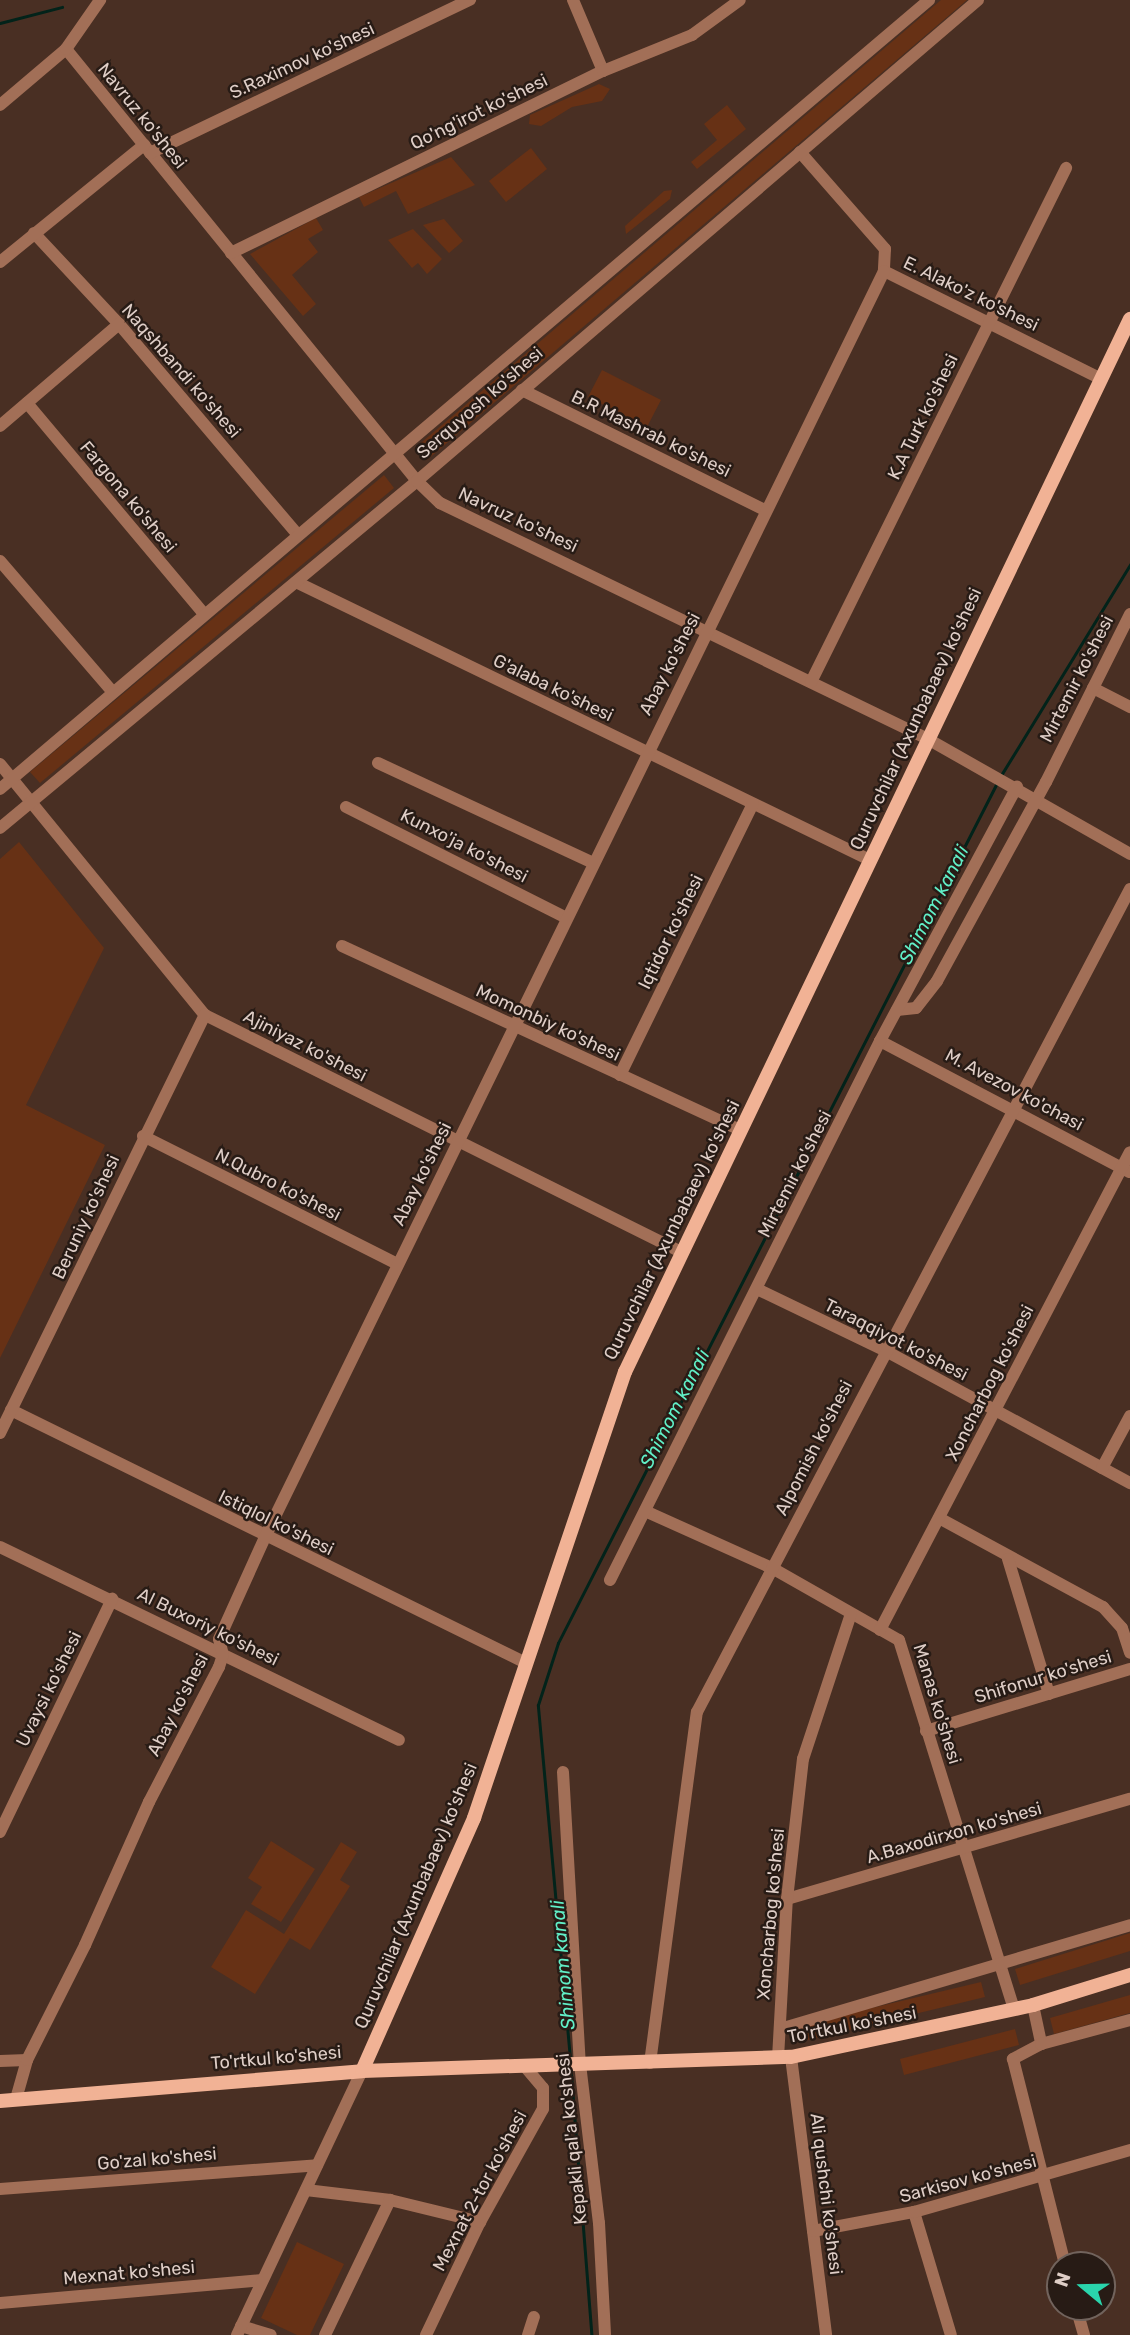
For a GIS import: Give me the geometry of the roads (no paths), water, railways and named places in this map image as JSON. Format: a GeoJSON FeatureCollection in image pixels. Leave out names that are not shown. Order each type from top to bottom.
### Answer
{"type":"FeatureCollection","features":[{"type":"Feature","properties":{"kind":"main road","name":"Quruvchilar (Axunbabaev) ko'shesi"},"geometry":{"type":"LineString","coordinates":[[362,2071],[474,1818],[625,1372],[679,1251],[741,1130],[926,738],[1130,319]]}},
{"type":"Feature","properties":{"kind":"main road","name":"To'rtkul ko'shesi"},"geometry":{"type":"LineString","coordinates":[[0,2101],[362,2071],[784,2057],[1014,2010],[1130,1975]]}},
{"type":"Feature","properties":{"kind":"street"},"geometry":{"type":"LineString","coordinates":[[0,105],[66,49],[100,0]]}},
{"type":"Feature","properties":{"kind":"street","name":"S.Raximov ko'shesi"},"geometry":{"type":"LineString","coordinates":[[0,262],[34,233],[147,149],[470,0]]}},
{"type":"Feature","properties":{"kind":"street"},"geometry":{"type":"LineString","coordinates":[[573,0],[603,71]]}},
{"type":"Feature","properties":{"kind":"street","name":"Qo'ng'irot ko'shesi"},"geometry":{"type":"LineString","coordinates":[[230,253],[603,71],[692,35],[740,0]]}},
{"type":"Feature","properties":{"kind":"street","name":"Serquyosh ko'shesi"},"geometry":{"type":"LineString","coordinates":[[0,789],[112,691],[929,0]]}},
{"type":"Feature","properties":{"kind":"street","name":"Serquyosh ko'shesi"},"geometry":{"type":"LineString","coordinates":[[0,828],[417,481],[978,0]]}},
{"type":"Feature","properties":{"kind":"street","name":"Navruz ko'shesi"},"geometry":{"type":"LineString","coordinates":[[66,49],[230,253],[396,450],[417,481],[440,503],[708,629],[926,738],[1014,786]]}},
{"type":"Feature","properties":{"kind":"street","name":"E. Alako'z ko'shesi"},"geometry":{"type":"LineString","coordinates":[[800,152],[885,249],[884,271],[990,321],[1102,379]]}},
{"type":"Feature","properties":{"kind":"street","name":"K.A Turk ko'shesi"},"geometry":{"type":"LineString","coordinates":[[811,682],[1066,168]]}},
{"type":"Feature","properties":{"kind":"street","name":"Naqshbandi ko'shesi"},"geometry":{"type":"LineString","coordinates":[[34,233],[118,324],[297,534]]}},
{"type":"Feature","properties":{"kind":"street","name":"Abay ko'shesi"},"geometry":{"type":"LineString","coordinates":[[16,2099],[27,2060],[223,1655],[219,1639],[265,1537],[591,862],[884,271]]}},
{"type":"Feature","properties":{"kind":"street"},"geometry":{"type":"LineString","coordinates":[[0,426],[118,324]]}},
{"type":"Feature","properties":{"kind":"street","name":"B.R Mashrab ko'shesi"},"geometry":{"type":"LineString","coordinates":[[522,390],[765,510]]}},
{"type":"Feature","properties":{"kind":"street","name":"Fargona ko'shesi"},"geometry":{"type":"LineString","coordinates":[[27,403],[203,614]]}},
{"type":"Feature","properties":{"kind":"street"},"geometry":{"type":"LineString","coordinates":[[0,561],[112,691]]}},
{"type":"Feature","properties":{"kind":"street","name":"G'alaba ko'shesi"},"geometry":{"type":"LineString","coordinates":[[296,582],[870,860]]}},
{"type":"Feature","properties":{"kind":"street","name":"Mirtemir ko'shesi"},"geometry":{"type":"LineString","coordinates":[[897,1010],[916,1007],[925,1001],[1037,799],[1130,614]]}},
{"type":"Feature","properties":{"kind":"street"},"geometry":{"type":"LineString","coordinates":[[1093,688],[1130,707]]}},
{"type":"Feature","properties":{"kind":"street","name":"Kunxo'ja ko'shesi"},"geometry":{"type":"LineString","coordinates":[[378,763],[591,862]]}},
{"type":"Feature","properties":{"kind":"street","name":"Ajiniyaz ko'shesi"},"geometry":{"type":"LineString","coordinates":[[0,764],[205,1015],[457,1144],[679,1251]]}},
{"type":"Feature","properties":{"kind":"street"},"geometry":{"type":"LineString","coordinates":[[1014,786],[1130,854]]}},
{"type":"Feature","properties":{"kind":"street","name":"Mirtemir ko'shesi"},"geometry":{"type":"LineString","coordinates":[[610,1580],[880,1041],[1014,786]]}},
{"type":"Feature","properties":{"kind":"street","name":"Iqtidor ko'shesi"},"geometry":{"type":"LineString","coordinates":[[620,1075],[753,804]]}},
{"type":"Feature","properties":{"kind":"street","name":"Kunxo'ja ko'shesi"},"geometry":{"type":"LineString","coordinates":[[346,807],[565,917]]}},
{"type":"Feature","properties":{"kind":"street","name":"Alpomish ko'shesi"},"geometry":{"type":"LineString","coordinates":[[650,2063],[697,1712],[884,1350],[1130,889]]}},
{"type":"Feature","properties":{"kind":"street","name":"Momonbiy ko'shesi"},"geometry":{"type":"LineString","coordinates":[[342,946],[512,1027],[741,1130]]}},
{"type":"Feature","properties":{"kind":"street","name":"Beruniy ko'shesi"},"geometry":{"type":"LineString","coordinates":[[0,1433],[143,1136],[205,1015]]}},
{"type":"Feature","properties":{"kind":"street","name":"M. Avezov ko'chasi"},"geometry":{"type":"LineString","coordinates":[[880,1041],[1013,1108],[1126,1170]]}},
{"type":"Feature","properties":{"kind":"street","name":"N.Qubro ko'shesi"},"geometry":{"type":"LineString","coordinates":[[143,1136],[398,1264]]}},
{"type":"Feature","properties":{"kind":"street","name":"Xoncharbog ko'shesi"},"geometry":{"type":"LineString","coordinates":[[880,1630],[1126,1170],[1130,1152]]}},
{"type":"Feature","properties":{"kind":"street","name":"Taraqqiyot ko'shesi"},"geometry":{"type":"LineString","coordinates":[[757,1289],[884,1350],[1130,1483]]}},
{"type":"Feature","properties":{"kind":"street","name":"Istiqlol ko'shesi"},"geometry":{"type":"LineString","coordinates":[[11,1410],[526,1663]]}},
{"type":"Feature","properties":{"kind":"street"},"geometry":{"type":"LineString","coordinates":[[1102,1468],[1130,1416]]}},
{"type":"Feature","properties":{"kind":"street","name":"Manas ko'shesi"},"geometry":{"type":"LineString","coordinates":[[645,1511],[772,1568],[899,1640],[1002,1964],[1014,2010]]}},
{"type":"Feature","properties":{"kind":"street"},"geometry":{"type":"LineString","coordinates":[[939,1518],[1008,1559],[1103,1606],[1122,1628],[1130,1653]]}},
{"type":"Feature","properties":{"kind":"street","name":"Al Buxoriy ko'shesi"},"geometry":{"type":"LineString","coordinates":[[0,1547],[399,1740]]}},
{"type":"Feature","properties":{"kind":"street"},"geometry":{"type":"LineString","coordinates":[[1008,1559],[1049,1694]]}},
{"type":"Feature","properties":{"kind":"street","name":"Uvaysi ko'shesi"},"geometry":{"type":"LineString","coordinates":[[0,1832],[112,1599]]}},
{"type":"Feature","properties":{"kind":"street","name":"Xoncharbog ko'shesi"},"geometry":{"type":"LineString","coordinates":[[784,2057],[780,2029],[787,1899],[803,1759],[851,1614]]}},
{"type":"Feature","properties":{"kind":"street","name":"Shifonur ko'shesi"},"geometry":{"type":"LineString","coordinates":[[926,1731],[1130,1669]]}},
{"type":"Feature","properties":{"kind":"street","name":"Kepakli qal'a ko'shesi"},"geometry":{"type":"LineString","coordinates":[[564,1772],[577,2064],[599,2223],[605,2335]]}},
{"type":"Feature","properties":{"kind":"street","name":"A.Baxodirxon ko'shesi"},"geometry":{"type":"LineString","coordinates":[[787,1899],[1130,1799]]}},
{"type":"Feature","properties":{"kind":"street"},"geometry":{"type":"LineString","coordinates":[[780,2029],[1130,1925]]}},
{"type":"Feature","properties":{"kind":"street"},"geometry":{"type":"LineString","coordinates":[[1033,2005],[1041,2044]]}},
{"type":"Feature","properties":{"kind":"street"},"geometry":{"type":"LineString","coordinates":[[1061,2251],[1013,2059],[1041,2044],[1130,2020]]}},
{"type":"Feature","properties":{"kind":"street","name":"Ali qushchi ko'shesi"},"geometry":{"type":"LineString","coordinates":[[784,2057],[814,2231],[826,2335]]}},
{"type":"Feature","properties":{"kind":"street"},"geometry":{"type":"LineString","coordinates":[[0,2061],[27,2060]]}},
{"type":"Feature","properties":{"kind":"street","name":"Mexnat 2-tor ko'shesi"},"geometry":{"type":"LineString","coordinates":[[426,2335],[480,2222],[543,2109],[543,2088],[524,2065]]}},
{"type":"Feature","properties":{"kind":"street","name":"Quruvchilar (Axunbabaev) ko'shesi"},"geometry":{"type":"LineString","coordinates":[[239,2330],[362,2071]]}},
{"type":"Feature","properties":{"kind":"street","name":"Sarkisov ko'shesi"},"geometry":{"type":"LineString","coordinates":[[814,2231],[914,2213],[1130,2150]]}},
{"type":"Feature","properties":{"kind":"street","name":"Go'zal ko'shesi"},"geometry":{"type":"LineString","coordinates":[[0,2189],[317,2165]]}},
{"type":"Feature","properties":{"kind":"street"},"geometry":{"type":"LineString","coordinates":[[306,2190],[390,2200],[480,2222]]}},
{"type":"Feature","properties":{"kind":"street"},"geometry":{"type":"LineString","coordinates":[[325,2335],[390,2200]]}},
{"type":"Feature","properties":{"kind":"street"},"geometry":{"type":"LineString","coordinates":[[914,2213],[951,2335]]}},
{"type":"Feature","properties":{"kind":"street","name":"Mexnat ko'shesi"},"geometry":{"type":"LineString","coordinates":[[0,2303],[261,2280]]}},
{"type":"Feature","properties":{"kind":"street"},"geometry":{"type":"LineString","coordinates":[[528,2335],[534,2318]]}},
{"type":"Feature","properties":{"kind":"street"},"geometry":{"type":"LineString","coordinates":[[239,2330],[271,2335]]}},
{"type":"Feature","properties":{"kind":"waterway"},"geometry":{"type":"LineString","coordinates":[[0,23],[62,7]]}},
{"type":"Feature","properties":{"kind":"waterway","name":"Shimom kanali"},"geometry":{"type":"LineString","coordinates":[[1000,777],[1130,565]]}},
{"type":"Feature","properties":{"kind":"waterway","name":"Shimom kanali"},"geometry":{"type":"LineString","coordinates":[[570,2059],[538,1705],[558,1643],[997,783]]}},
{"type":"Feature","properties":{"kind":"waterway","name":"Shimom kanali"},"geometry":{"type":"LineString","coordinates":[[571,2069],[592,2335]]}}]}
